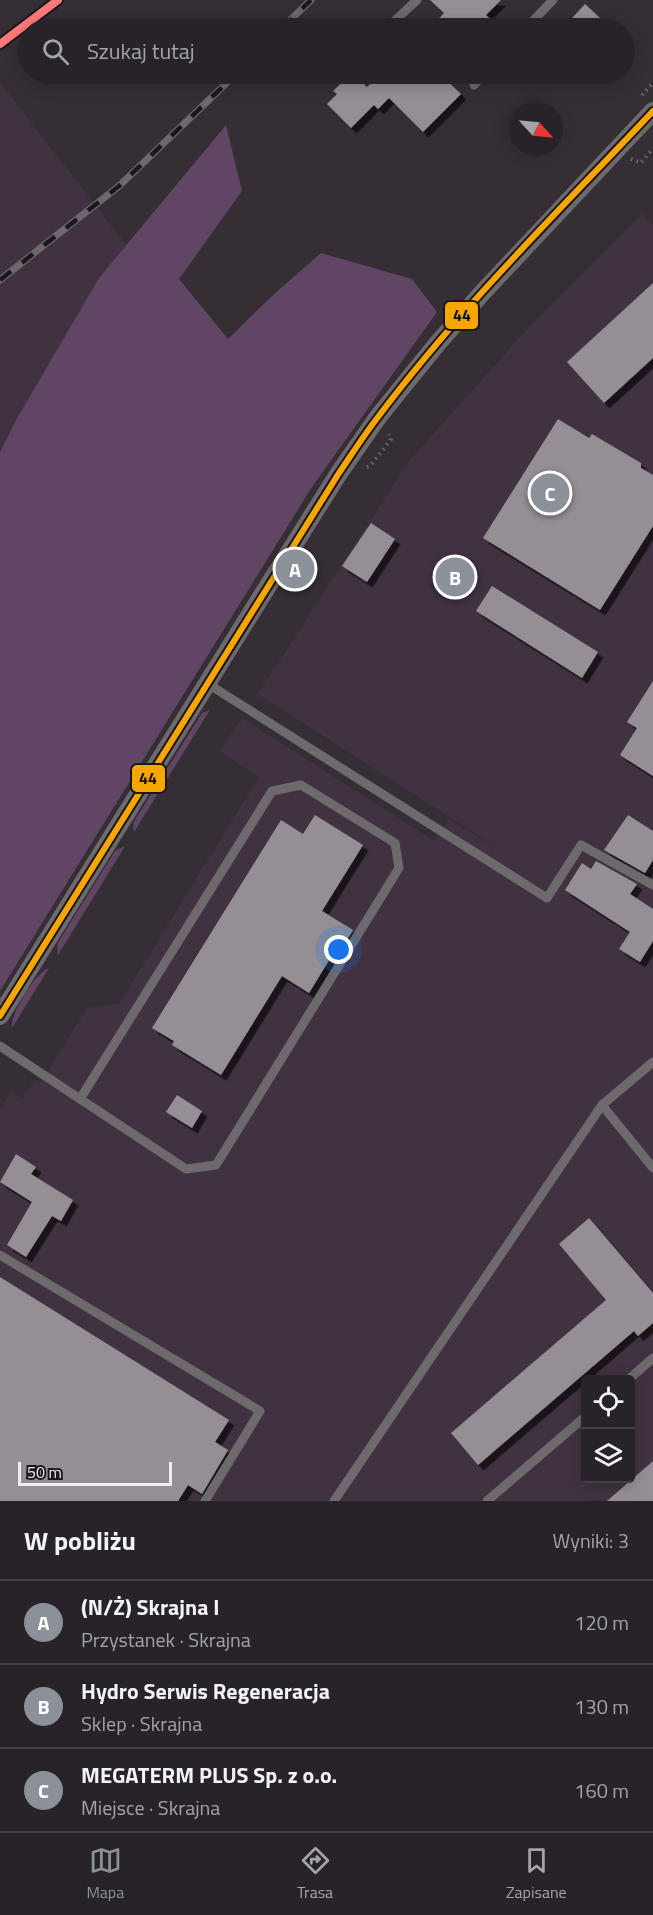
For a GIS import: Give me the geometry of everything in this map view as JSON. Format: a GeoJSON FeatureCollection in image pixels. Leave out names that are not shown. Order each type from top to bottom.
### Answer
{"type":"FeatureCollection","features":[{"type":"Feature","properties":{"kind":"street"},"geometry":{"type":"LineString","coordinates":[[0,1016],[339,473],[400,389],[482,293],[653,111]]}},
{"type":"Feature","properties":{"kind":"lane"},"geometry":{"type":"LineString","coordinates":[[398,18],[417,0]]}},
{"type":"Feature","properties":{"kind":"lane"},"geometry":{"type":"LineString","coordinates":[[536,18],[553,0]]}},
{"type":"Feature","properties":{"kind":"lane"},"geometry":{"type":"LineString","coordinates":[[208,684],[547,898],[581,845],[653,885]]}},
{"type":"Feature","properties":{"kind":"lane"},"geometry":{"type":"LineString","coordinates":[[0,1046],[80,1100],[186,1169],[216,1165],[399,868],[395,843],[301,785],[272,791],[80,1100]]}},
{"type":"Feature","properties":{"kind":"lane"},"geometry":{"type":"LineString","coordinates":[[334,1501],[602,1105],[653,1062]]}},
{"type":"Feature","properties":{"kind":"lane"},"geometry":{"type":"LineString","coordinates":[[602,1105],[653,1168]]}},
{"type":"Feature","properties":{"kind":"lane"},"geometry":{"type":"LineString","coordinates":[[0,1255],[260,1411],[204,1501]]}},
{"type":"Feature","properties":{"kind":"lane"},"geometry":{"type":"LineString","coordinates":[[634,1375],[653,1358]]}},
{"type":"Feature","properties":{"kind":"lane"},"geometry":{"type":"LineString","coordinates":[[487,1501],[581,1419]]}},
{"type":"Feature","properties":{"kind":"shaded area"},"geometry":{"type":"Polygon","coordinates":[[[0,83],[126,245],[99,278],[16,420],[0,452],[0,83]]]}},
{"type":"Feature","properties":{"kind":"shaded area"},"geometry":{"type":"Polygon","coordinates":[[[226,125],[242,191],[179,279],[228,339],[321,253],[412,279],[437,312],[312,487],[0,991],[0,452],[16,420],[99,278],[226,125]]]}},
{"type":"Feature","properties":{"kind":"shaded area"},"geometry":{"type":"Polygon","coordinates":[[[642,214],[653,227],[653,1501],[0,1501],[0,1110],[11,1092],[23,1099],[34,1081],[40,1084],[87,1008],[119,1004],[259,777],[220,751],[242,718],[434,841],[449,819],[516,860],[258,694],[408,462],[531,325],[642,214]]]}},
{"type":"Feature","properties":{"kind":"shaded area"},"geometry":{"type":"Polygon","coordinates":[[[210,710],[134,832],[133,823],[202,713],[210,710]]]}},
{"type":"Feature","properties":{"kind":"shaded area"},"geometry":{"type":"Polygon","coordinates":[[[125,846],[58,955],[57,944],[115,851],[125,846]]]}},
{"type":"Feature","properties":{"kind":"shaded area"},"geometry":{"type":"Polygon","coordinates":[[[49,968],[12,1028],[12,1021],[24,994],[37,977],[49,968]]]}},
{"type":"Feature","properties":{"kind":"building"},"geometry":{"type":"Polygon","coordinates":[[[430,0],[501,0],[486,15],[489,18],[439,18],[444,13],[430,0]]]}},
{"type":"Feature","properties":{"kind":"building"},"geometry":{"type":"Polygon","coordinates":[[[585,4],[600,18],[572,18],[585,4]]]}},
{"type":"Feature","properties":{"kind":"building"},"geometry":{"type":"Polygon","coordinates":[[[340,84],[364,84],[367,87],[370,84],[450,84],[461,94],[423,132],[389,98],[378,109],[374,105],[351,128],[327,104],[337,94],[333,91],[340,84]]]}},
{"type":"Feature","properties":{"kind":"building"},"geometry":{"type":"Polygon","coordinates":[[[653,283],[653,358],[604,403],[567,362],[653,283]]]}},
{"type":"Feature","properties":{"kind":"building"},"geometry":{"type":"Polygon","coordinates":[[[558,419],[589,438],[592,434],[641,463],[641,468],[653,475],[653,526],[600,610],[483,538],[558,419]]]}},
{"type":"Feature","properties":{"kind":"building"},"geometry":{"type":"Polygon","coordinates":[[[371,523],[395,539],[367,582],[342,566],[371,523]]]}},
{"type":"Feature","properties":{"kind":"building"},"geometry":{"type":"Polygon","coordinates":[[[492,586],[598,652],[582,678],[476,611],[492,586]]]}},
{"type":"Feature","properties":{"kind":"building"},"geometry":{"type":"Polygon","coordinates":[[[653,681],[653,776],[620,755],[637,728],[627,722],[653,681]]]}},
{"type":"Feature","properties":{"kind":"building"},"geometry":{"type":"Polygon","coordinates":[[[315,815],[363,845],[322,911],[353,930],[343,946],[339,944],[309,993],[282,976],[221,1075],[172,1045],[174,1041],[152,1028],[281,820],[303,834],[315,815]]]}},
{"type":"Feature","properties":{"kind":"building"},"geometry":{"type":"Polygon","coordinates":[[[628,815],[653,831],[653,860],[645,873],[604,850],[628,815]]]}},
{"type":"Feature","properties":{"kind":"building"},"geometry":{"type":"Polygon","coordinates":[[[596,861],[637,884],[630,894],[653,909],[653,941],[640,962],[619,949],[630,932],[565,890],[582,863],[591,869],[596,861]]]}},
{"type":"Feature","properties":{"kind":"building"},"geometry":{"type":"Polygon","coordinates":[[[177,1095],[202,1111],[192,1128],[166,1112],[177,1095]]]}},
{"type":"Feature","properties":{"kind":"building"},"geometry":{"type":"Polygon","coordinates":[[[16,1154],[36,1167],[31,1174],[73,1200],[61,1221],[52,1216],[26,1257],[7,1245],[32,1202],[0,1182],[16,1154]]]}},
{"type":"Feature","properties":{"kind":"building"},"geometry":{"type":"Polygon","coordinates":[[[589,1218],[653,1293],[653,1323],[638,1336],[634,1331],[478,1465],[451,1433],[606,1300],[559,1244],[589,1218]]]}},
{"type":"Feature","properties":{"kind":"building"},"geometry":{"type":"Polygon","coordinates":[[[0,1277],[229,1420],[215,1442],[228,1450],[202,1494],[188,1485],[178,1501],[0,1501],[0,1277]]]}},
{"type":"Feature","properties":{"kind":"building"},"geometry":{"type":"Polygon","coordinates":[[[653,1461],[653,1501],[607,1501],[628,1483],[635,1483],[635,1477],[653,1461]]]}},
{"type":"Feature","properties":{"kind":"railway"},"geometry":{"type":"LineString","coordinates":[[292,18],[311,0]]}},
{"type":"Feature","properties":{"kind":"railway"},"geometry":{"type":"LineString","coordinates":[[0,280],[119,186],[226,84]]}},
{"type":"Feature","properties":{"kind":"transit line"},"geometry":{"type":"LineString","coordinates":[[34,18],[58,0]]}},
{"type":"Feature","properties":{"kind":"transit line"},"geometry":{"type":"LineString","coordinates":[[0,44],[18,30]]}},
{"type":"Feature","properties":{"kind":"transit line","name":"44"},"geometry":{"type":"LineString","coordinates":[[0,1016],[339,473],[368,431],[410,376],[477,298],[653,111]]}},
{"type":"Feature","properties":{"kind":"place","name":"MEGATERM PLUS Sp. z o.o."},"geometry":{"type":"Point","coordinates":[550,493]}},
{"type":"Feature","properties":{"kind":"place","name":"(N/Ż) Skrajna I"},"geometry":{"type":"Point","coordinates":[295,569]}},
{"type":"Feature","properties":{"kind":"place","name":"Hydro Serwis Regeneracja"},"geometry":{"type":"Point","coordinates":[455,577]}}]}
